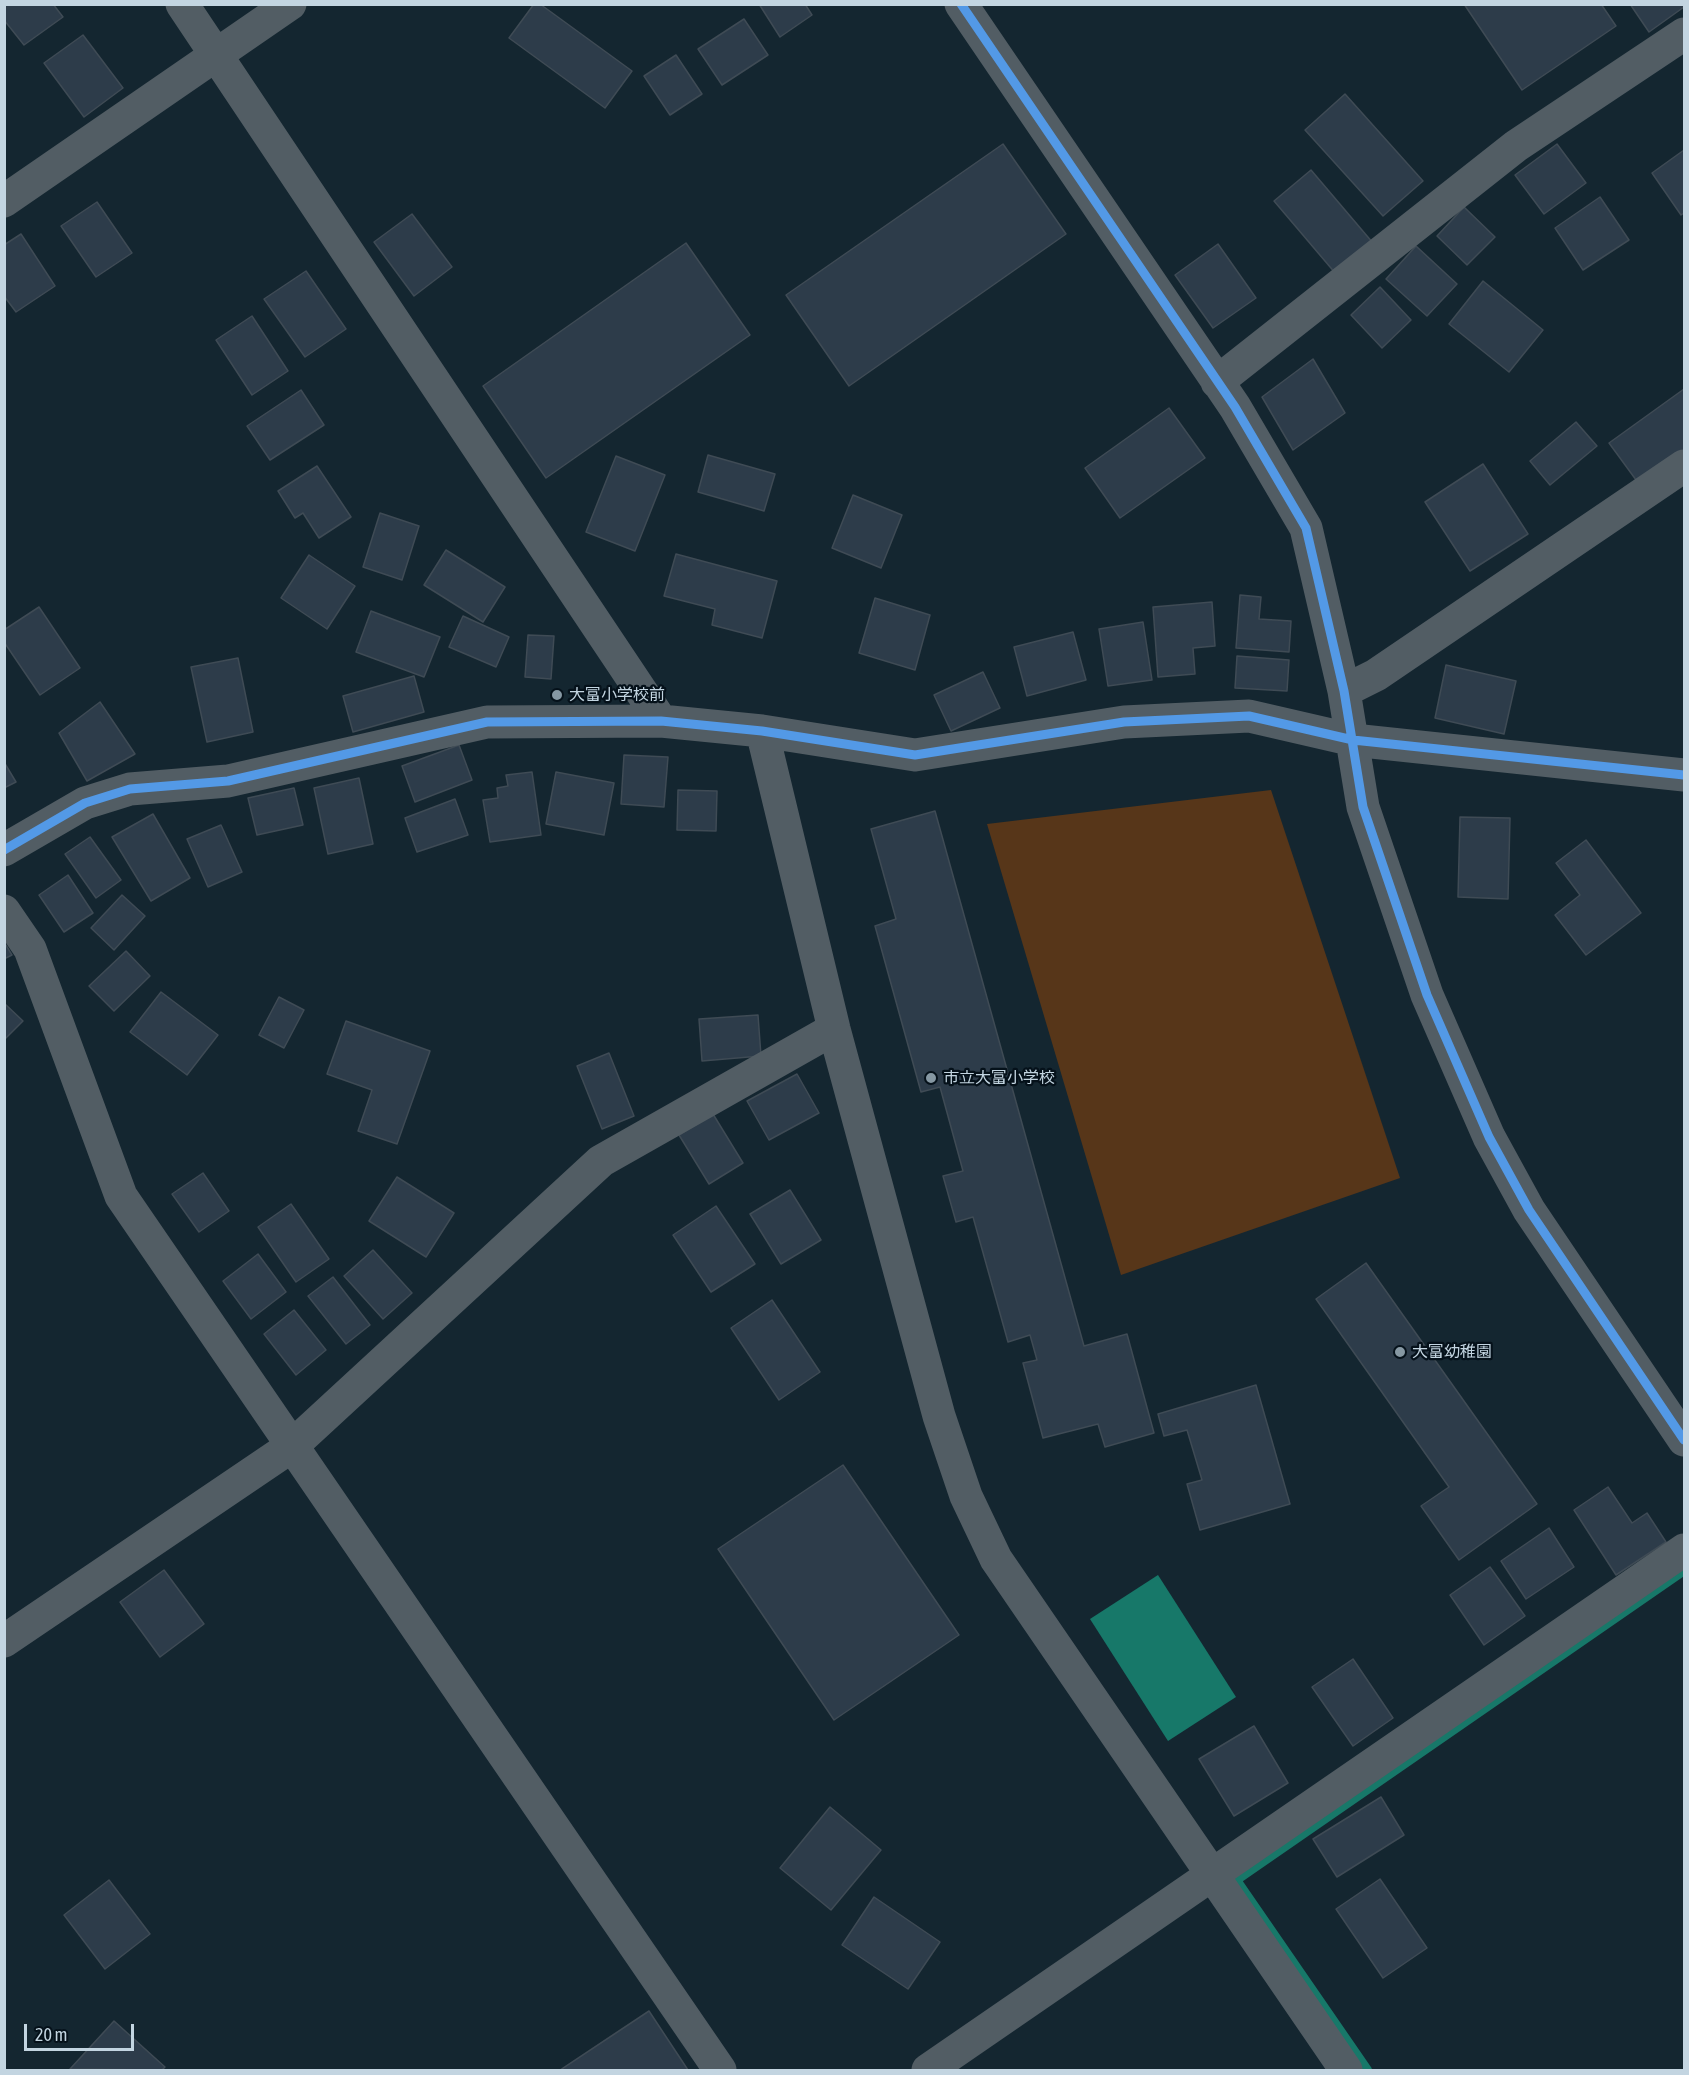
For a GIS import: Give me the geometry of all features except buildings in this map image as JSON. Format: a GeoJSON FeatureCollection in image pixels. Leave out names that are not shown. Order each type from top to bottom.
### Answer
{"type":"FeatureCollection","features":[{"type":"Feature","properties":{"kind":"street"},"geometry":{"type":"LineString","coordinates":[[182,4],[661,721]]}},
{"type":"Feature","properties":{"kind":"street"},"geometry":{"type":"LineString","coordinates":[[4,201],[290,4]]}},
{"type":"Feature","properties":{"kind":"street"},"geometry":{"type":"LineString","coordinates":[[961,4],[1235,407],[1306,528],[1344,691],[1363,807],[1424,984],[1489,1137],[1529,1210],[1684,1440]]}},
{"type":"Feature","properties":{"kind":"street"},"geometry":{"type":"LineString","coordinates":[[1218,382],[1516,146],[1684,34]]}},
{"type":"Feature","properties":{"kind":"street"},"geometry":{"type":"LineString","coordinates":[[1344,691],[1376,675],[1684,466]]}},
{"type":"Feature","properties":{"kind":"street"},"geometry":{"type":"LineString","coordinates":[[4,850],[85,803],[130,789],[228,781],[487,722],[661,721],[762,731],[915,755],[1124,722],[1249,716],[1353,740],[1684,775]]}},
{"type":"Feature","properties":{"kind":"street"},"geometry":{"type":"LineString","coordinates":[[762,731],[834,1029],[939,1416],[966,1496],[996,1559],[1346,2070]]}},
{"type":"Feature","properties":{"kind":"street"},"geometry":{"type":"LineString","coordinates":[[4,911],[30,949],[121,1196],[720,2070]]}},
{"type":"Feature","properties":{"kind":"street"},"geometry":{"type":"LineString","coordinates":[[4,1641],[292,1446],[601,1161],[834,1029]]}},
{"type":"Feature","properties":{"kind":"street"},"geometry":{"type":"LineString","coordinates":[[928,2070],[1684,1550]]}},
{"type":"Feature","properties":{"kind":"shaded area"},"geometry":{"type":"Polygon","coordinates":[[[1271,790],[1400,1178],[1121,1275],[987,824],[1271,790]]]}},
{"type":"Feature","properties":{"kind":"shaded area"},"geometry":{"type":"Polygon","coordinates":[[[1158,1575],[1236,1697],[1168,1741],[1090,1619],[1158,1575]]]}},
{"type":"Feature","properties":{"kind":"waterway"},"geometry":{"type":"LineString","coordinates":[[1367,2070],[1236,1880],[1680,1573]]}},
{"type":"Feature","properties":{"kind":"cycle path"},"geometry":{"type":"LineString","coordinates":[[961,4],[1235,407],[1306,528],[1344,691],[1363,807],[1427,995],[1489,1137],[1529,1210],[1684,1440]]}},
{"type":"Feature","properties":{"kind":"cycle path"},"geometry":{"type":"LineString","coordinates":[[4,850],[85,803],[130,789],[228,781],[487,722],[661,721],[762,731],[915,755],[1124,722],[1249,716],[1353,740],[1684,775]]}},
{"type":"Feature","properties":{"kind":"place","name":"大富小学校前"},"geometry":{"type":"Point","coordinates":[557,695]}},
{"type":"Feature","properties":{"kind":"place","name":"市立大富小学校"},"geometry":{"type":"Point","coordinates":[931,1078]}},
{"type":"Feature","properties":{"kind":"place","name":"大富幼稚園"},"geometry":{"type":"Point","coordinates":[1400,1352]}}]}
